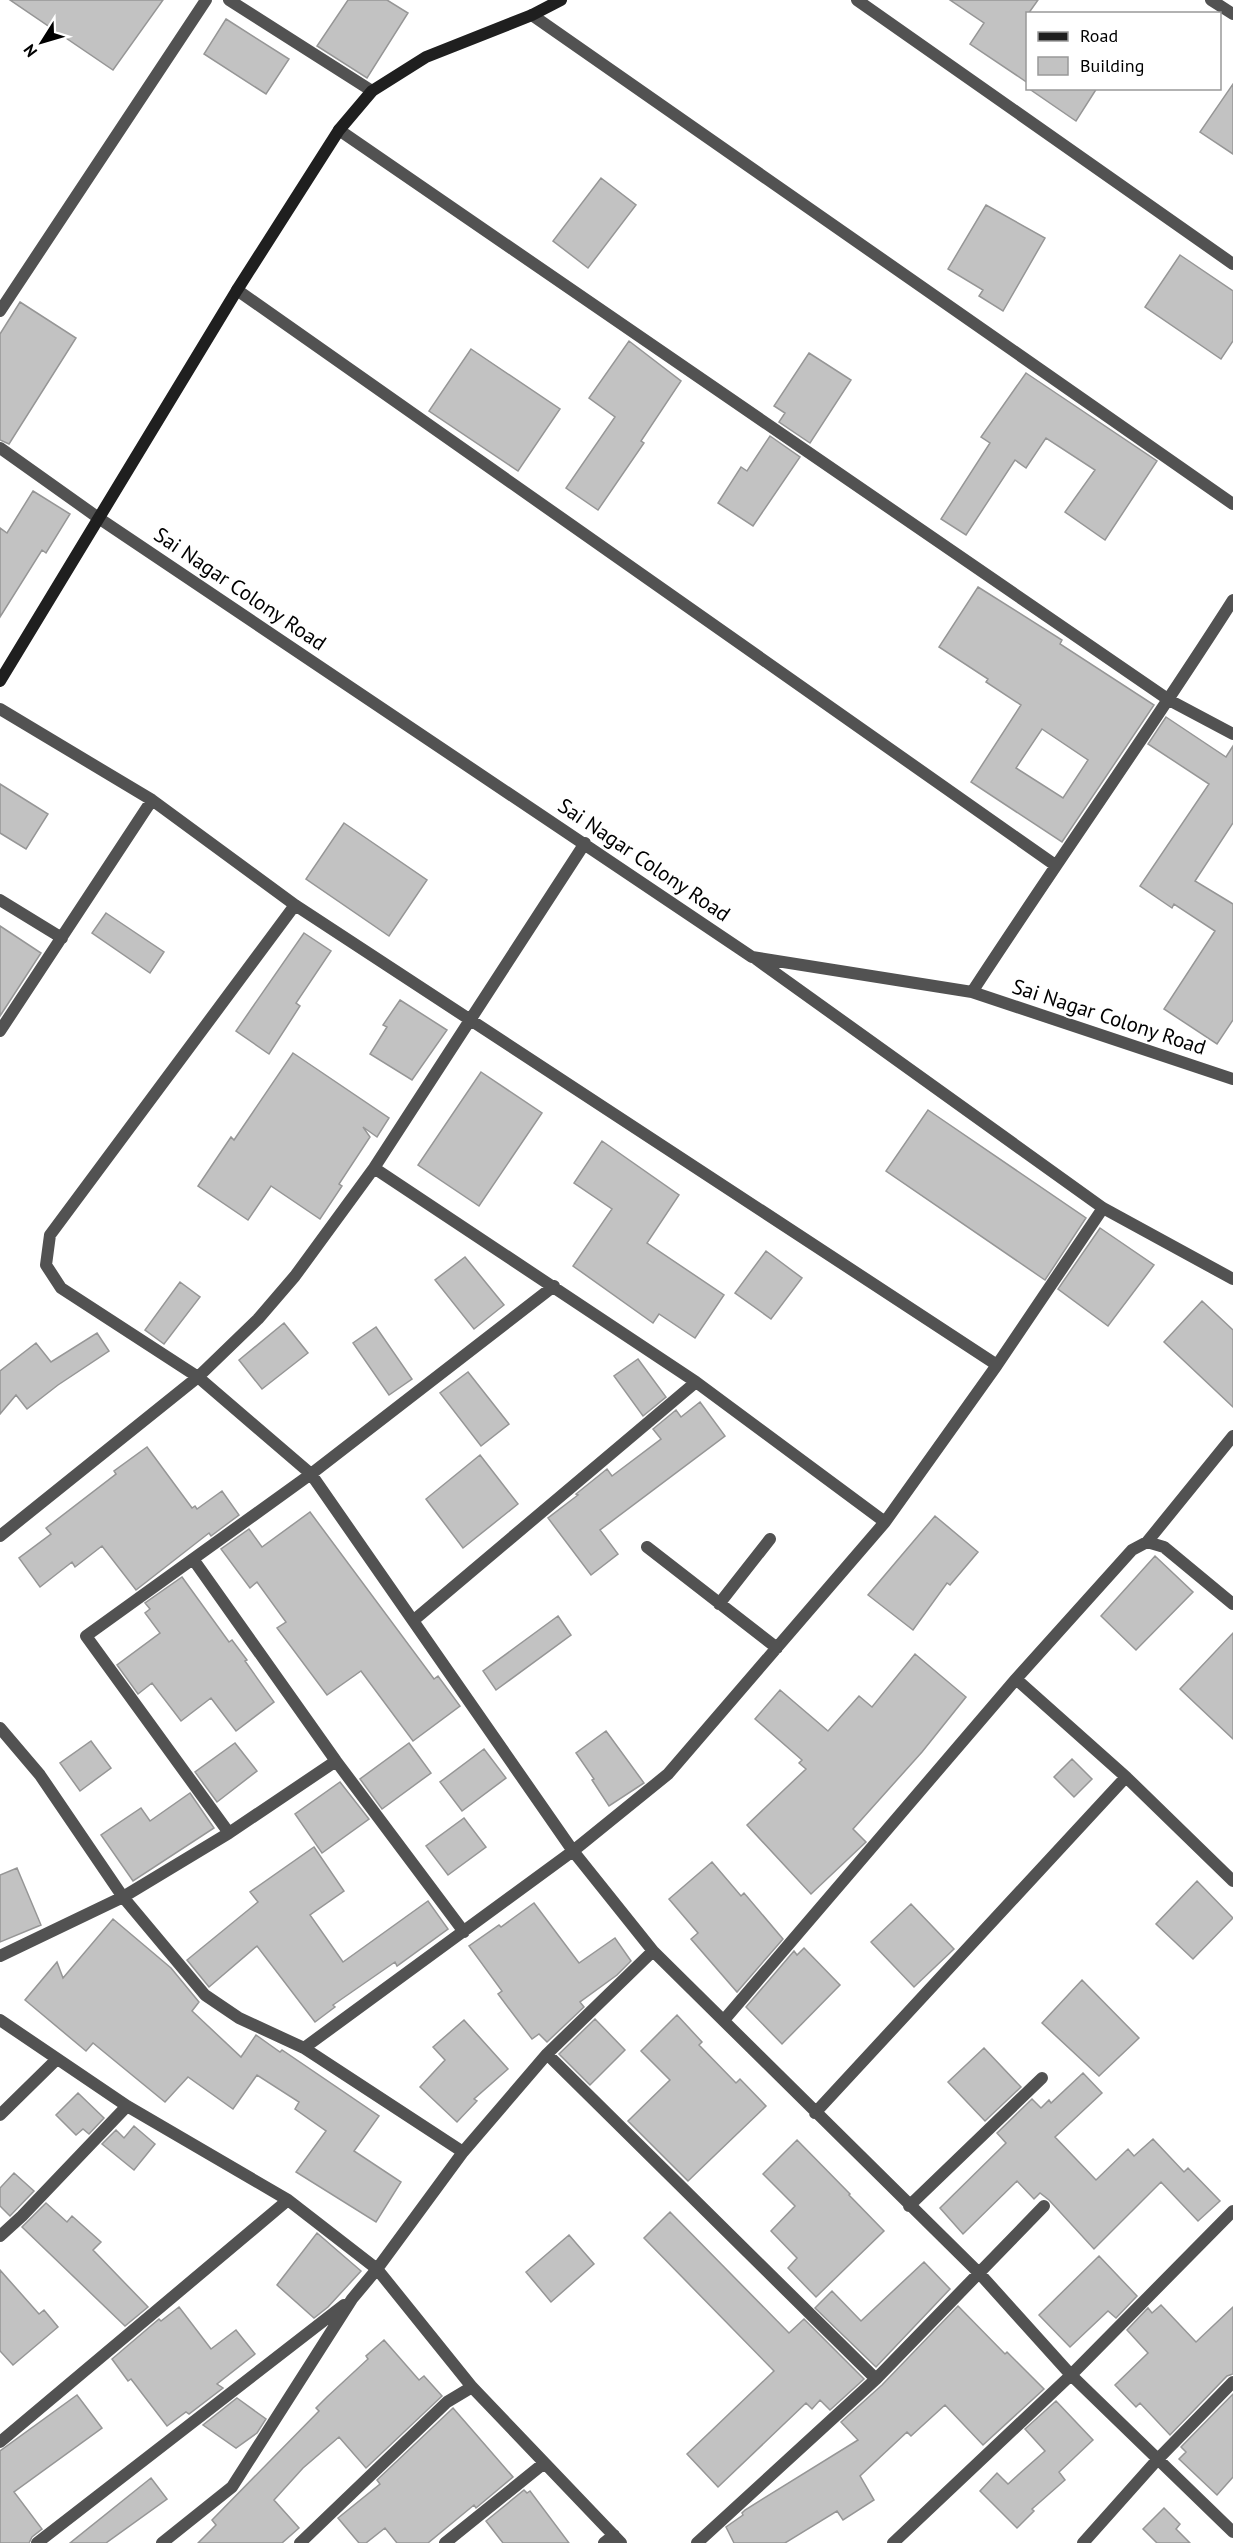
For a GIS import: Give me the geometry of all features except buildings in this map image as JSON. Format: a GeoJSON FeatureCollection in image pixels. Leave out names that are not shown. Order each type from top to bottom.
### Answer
{"type":"FeatureCollection","features":[{"type":"Feature","properties":{"kind":"street"},"geometry":{"type":"LineString","coordinates":[[0,311],[206,0]]}},
{"type":"Feature","properties":{"kind":"street"},"geometry":{"type":"LineString","coordinates":[[229,0],[372,91]]}},
{"type":"Feature","properties":{"kind":"street"},"geometry":{"type":"LineString","coordinates":[[0,681],[237,290],[339,130],[372,91],[426,57],[532,15],[561,0]]}},
{"type":"Feature","properties":{"kind":"street"},"geometry":{"type":"LineString","coordinates":[[857,0],[1233,264]]}},
{"type":"Feature","properties":{"kind":"street"},"geometry":{"type":"LineString","coordinates":[[1211,0],[1233,14]]}},
{"type":"Feature","properties":{"kind":"street"},"geometry":{"type":"LineString","coordinates":[[532,15],[1233,504]]}},
{"type":"Feature","properties":{"kind":"street"},"geometry":{"type":"LineString","coordinates":[[339,130],[1169,700],[1233,734]]}},
{"type":"Feature","properties":{"kind":"street"},"geometry":{"type":"LineString","coordinates":[[237,290],[1054,865]]}},
{"type":"Feature","properties":{"kind":"street","name":"Sai Nagar Colony Road"},"geometry":{"type":"LineString","coordinates":[[0,448],[100,519],[752,957],[972,992],[1233,1079]]}},
{"type":"Feature","properties":{"kind":"street"},"geometry":{"type":"LineString","coordinates":[[972,992],[1054,865],[1169,700],[1233,600]]}},
{"type":"Feature","properties":{"kind":"street"},"geometry":{"type":"LineString","coordinates":[[0,709],[152,800],[295,905],[997,1365]]}},
{"type":"Feature","properties":{"kind":"street"},"geometry":{"type":"LineString","coordinates":[[0,1031],[152,800]]}},
{"type":"Feature","properties":{"kind":"street"},"geometry":{"type":"LineString","coordinates":[[0,1536],[198,1377],[258,1319],[296,1276],[374,1168],[585,843]]}},
{"type":"Feature","properties":{"kind":"street"},"geometry":{"type":"LineString","coordinates":[[0,900],[62,938]]}},
{"type":"Feature","properties":{"kind":"street"},"geometry":{"type":"LineString","coordinates":[[295,905],[50,1235],[46,1265],[61,1288],[198,1377],[311,1474],[573,1851],[653,1951],[980,2274],[1071,2375],[1156,2460],[1233,2532]]}},
{"type":"Feature","properties":{"kind":"street"},"geometry":{"type":"LineString","coordinates":[[752,957],[1103,1208],[1233,1279]]}},
{"type":"Feature","properties":{"kind":"street"},"geometry":{"type":"LineString","coordinates":[[374,1168],[696,1382],[885,1522]]}},
{"type":"Feature","properties":{"kind":"street"},"geometry":{"type":"LineString","coordinates":[[304,2048],[573,1851],[668,1774],[885,1522],[997,1365],[1103,1208]]}},
{"type":"Feature","properties":{"kind":"street"},"geometry":{"type":"LineString","coordinates":[[229,1833],[86,1636],[311,1474],[554,1286]]}},
{"type":"Feature","properties":{"kind":"street"},"geometry":{"type":"LineString","coordinates":[[414,1620],[696,1382]]}},
{"type":"Feature","properties":{"kind":"street"},"geometry":{"type":"LineString","coordinates":[[724,2020],[1016,1678],[1132,1550],[1147,1542],[1233,1436]]}},
{"type":"Feature","properties":{"kind":"street"},"geometry":{"type":"LineString","coordinates":[[719,1604],[770,1539]]}},
{"type":"Feature","properties":{"kind":"street"},"geometry":{"type":"LineString","coordinates":[[1147,1542],[1164,1547],[1233,1604]]}},
{"type":"Feature","properties":{"kind":"street"},"geometry":{"type":"LineString","coordinates":[[647,1547],[777,1648]]}},
{"type":"Feature","properties":{"kind":"street"},"geometry":{"type":"LineString","coordinates":[[194,1559],[336,1761],[464,1932]]}},
{"type":"Feature","properties":{"kind":"street"},"geometry":{"type":"LineString","coordinates":[[1016,1678],[1126,1777],[1233,1881]]}},
{"type":"Feature","properties":{"kind":"street"},"geometry":{"type":"LineString","coordinates":[[0,1728],[40,1775],[123,1897],[205,1995],[239,2018],[304,2048],[463,2152]]}},
{"type":"Feature","properties":{"kind":"street"},"geometry":{"type":"LineString","coordinates":[[0,1956],[123,1897],[229,1833],[336,1761]]}},
{"type":"Feature","properties":{"kind":"street"},"geometry":{"type":"LineString","coordinates":[[815,2113],[1126,1777]]}},
{"type":"Feature","properties":{"kind":"street"},"geometry":{"type":"LineString","coordinates":[[162,2543],[232,2487],[352,2299],[377,2269],[463,2152],[547,2054],[653,1951]]}},
{"type":"Feature","properties":{"kind":"street"},"geometry":{"type":"LineString","coordinates":[[0,2020],[127,2106],[288,2200],[377,2269],[472,2387],[613,2540]]}},
{"type":"Feature","properties":{"kind":"street"},"geometry":{"type":"LineString","coordinates":[[547,2054],[876,2379]]}},
{"type":"Feature","properties":{"kind":"street"},"geometry":{"type":"LineString","coordinates":[[0,2115],[57,2059]]}},
{"type":"Feature","properties":{"kind":"street"},"geometry":{"type":"LineString","coordinates":[[909,2206],[1042,2078]]}},
{"type":"Feature","properties":{"kind":"street"},"geometry":{"type":"LineString","coordinates":[[0,2236],[22,2217],[127,2106]]}},
{"type":"Feature","properties":{"kind":"street"},"geometry":{"type":"LineString","coordinates":[[0,2442],[288,2200]]}},
{"type":"Feature","properties":{"kind":"street"},"geometry":{"type":"LineString","coordinates":[[697,2543],[876,2379],[1044,2206]]}},
{"type":"Feature","properties":{"kind":"street"},"geometry":{"type":"LineString","coordinates":[[893,2543],[1071,2375],[1233,2211]]}},
{"type":"Feature","properties":{"kind":"street"},"geometry":{"type":"LineString","coordinates":[[37,2543],[352,2299]]}},
{"type":"Feature","properties":{"kind":"street"},"geometry":{"type":"LineString","coordinates":[[1083,2543],[1156,2460],[1233,2382]]}},
{"type":"Feature","properties":{"kind":"street"},"geometry":{"type":"LineString","coordinates":[[300,2543],[447,2402],[472,2387]]}},
{"type":"Feature","properties":{"kind":"street"},"geometry":{"type":"LineString","coordinates":[[445,2543],[543,2464]]}}]}
